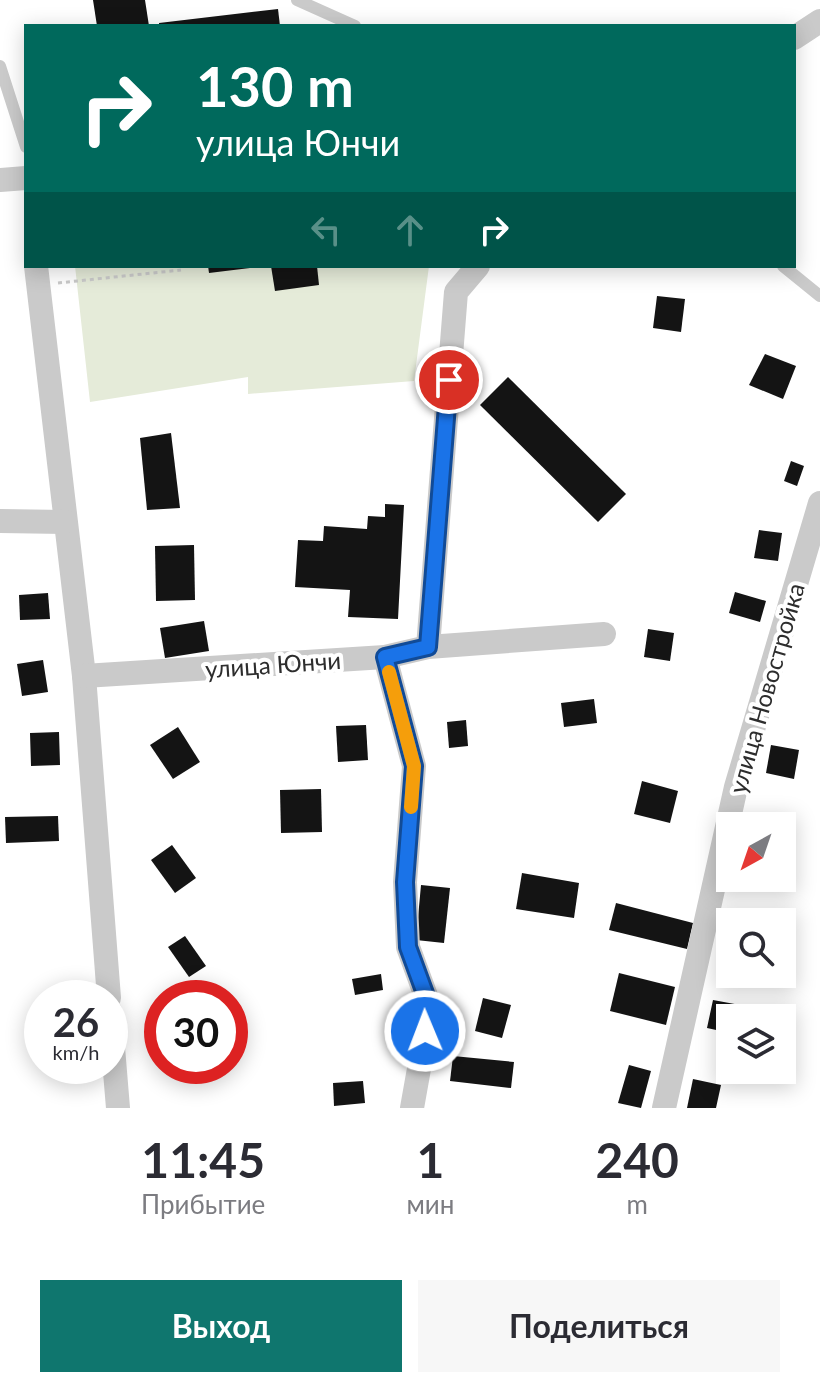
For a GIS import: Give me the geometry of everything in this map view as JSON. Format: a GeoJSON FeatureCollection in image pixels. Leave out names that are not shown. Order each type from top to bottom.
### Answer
{"type":"FeatureCollection","features":[{"type":"Feature","properties":{"kind":"street"},"geometry":{"type":"LineString","coordinates":[[796,37],[820,21]]}},
{"type":"Feature","properties":{"kind":"street"},"geometry":{"type":"LineString","coordinates":[[0,180],[24,178]]}},
{"type":"Feature","properties":{"kind":"street"},"geometry":{"type":"LineString","coordinates":[[428,647],[456,292],[476,268]]}},
{"type":"Feature","properties":{"kind":"street"},"geometry":{"type":"LineString","coordinates":[[36,275],[84,676],[108,980]]}},
{"type":"Feature","properties":{"kind":"street","name":"улица Новостройка"},"geometry":{"type":"LineString","coordinates":[[664,1108],[736,787],[820,503]]}},
{"type":"Feature","properties":{"kind":"street"},"geometry":{"type":"LineString","coordinates":[[0,521],[65,522]]}},
{"type":"Feature","properties":{"kind":"street","name":"улица Юнчи"},"geometry":{"type":"LineString","coordinates":[[84,676],[385,657],[428,647],[604,634]]}},
{"type":"Feature","properties":{"kind":"street"},"geometry":{"type":"LineString","coordinates":[[385,657],[414,766],[405,882],[408,947],[430,1007],[412,1108]]}},
{"type":"Feature","properties":{"kind":"street"},"geometry":{"type":"LineString","coordinates":[[116,1084],[118,1108]]}},
{"type":"Feature","properties":{"kind":"lane"},"geometry":{"type":"LineString","coordinates":[[297,0],[351,24]]}},
{"type":"Feature","properties":{"kind":"lane"},"geometry":{"type":"LineString","coordinates":[[0,66],[24,141]]}},
{"type":"Feature","properties":{"kind":"lane"},"geometry":{"type":"LineString","coordinates":[[456,292],[462,268]]}},
{"type":"Feature","properties":{"kind":"lane"},"geometry":{"type":"LineString","coordinates":[[785,268],[820,296]]}},
{"type":"Feature","properties":{"kind":"path"},"geometry":{"type":"LineString","coordinates":[[36,275],[181,270]]}},
{"type":"Feature","properties":{"kind":"green space"},"geometry":{"type":"Polygon","coordinates":[[[75,268],[429,268],[414,381],[248,394],[248,377],[90,402],[75,268]]]}},
{"type":"Feature","properties":{"kind":"building"},"geometry":{"type":"Polygon","coordinates":[[[93,0],[145,0],[149,24],[97,24],[93,0]]]}},
{"type":"Feature","properties":{"kind":"building"},"geometry":{"type":"Polygon","coordinates":[[[278,9],[280,24],[159,24],[278,9]]]}},
{"type":"Feature","properties":{"kind":"building"},"geometry":{"type":"Polygon","coordinates":[[[208,268],[250,268],[209,273],[208,268]]]}},
{"type":"Feature","properties":{"kind":"building"},"geometry":{"type":"Polygon","coordinates":[[[271,268],[317,268],[319,285],[275,291],[271,268]]]}},
{"type":"Feature","properties":{"kind":"building"},"geometry":{"type":"Polygon","coordinates":[[[657,296],[685,299],[681,332],[653,328],[657,296]]]}},
{"type":"Feature","properties":{"kind":"building"},"geometry":{"type":"Polygon","coordinates":[[[765,354],[796,366],[783,399],[749,385],[765,354]]]}},
{"type":"Feature","properties":{"kind":"building"},"geometry":{"type":"Polygon","coordinates":[[[508,377],[626,494],[598,522],[480,405],[508,377]]]}},
{"type":"Feature","properties":{"kind":"building"},"geometry":{"type":"Polygon","coordinates":[[[171,433],[180,508],[147,510],[140,438],[171,433]]]}},
{"type":"Feature","properties":{"kind":"building"},"geometry":{"type":"Polygon","coordinates":[[[791,461],[804,466],[797,486],[784,481],[791,461]]]}},
{"type":"Feature","properties":{"kind":"building"},"geometry":{"type":"Polygon","coordinates":[[[385,504],[404,505],[398,619],[348,617],[350,590],[295,587],[298,540],[323,541],[324,526],[367,529],[368,516],[385,517],[385,504]]]}},
{"type":"Feature","properties":{"kind":"building"},"geometry":{"type":"Polygon","coordinates":[[[759,530],[782,533],[778,561],[754,558],[759,530]]]}},
{"type":"Feature","properties":{"kind":"building"},"geometry":{"type":"Polygon","coordinates":[[[194,545],[195,600],[156,601],[155,546],[194,545]]]}},
{"type":"Feature","properties":{"kind":"building"},"geometry":{"type":"Polygon","coordinates":[[[735,592],[766,601],[760,622],[729,613],[735,592]]]}},
{"type":"Feature","properties":{"kind":"building"},"geometry":{"type":"Polygon","coordinates":[[[48,593],[50,619],[20,620],[19,595],[48,593]]]}},
{"type":"Feature","properties":{"kind":"building"},"geometry":{"type":"Polygon","coordinates":[[[204,621],[209,651],[165,658],[160,628],[204,621]]]}},
{"type":"Feature","properties":{"kind":"building"},"geometry":{"type":"Polygon","coordinates":[[[648,629],[674,633],[670,661],[644,657],[648,629]]]}},
{"type":"Feature","properties":{"kind":"building"},"geometry":{"type":"Polygon","coordinates":[[[43,660],[48,692],[22,696],[17,664],[43,660]]]}},
{"type":"Feature","properties":{"kind":"building"},"geometry":{"type":"Polygon","coordinates":[[[594,699],[597,723],[564,727],[561,703],[594,699]]]}},
{"type":"Feature","properties":{"kind":"building"},"geometry":{"type":"Polygon","coordinates":[[[466,720],[468,746],[449,748],[447,722],[466,720]]]}},
{"type":"Feature","properties":{"kind":"building"},"geometry":{"type":"Polygon","coordinates":[[[366,725],[368,760],[338,762],[336,726],[366,725]]]}},
{"type":"Feature","properties":{"kind":"building"},"geometry":{"type":"Polygon","coordinates":[[[178,727],[200,762],[173,779],[150,745],[178,727]]]}},
{"type":"Feature","properties":{"kind":"building"},"geometry":{"type":"Polygon","coordinates":[[[59,732],[60,765],[31,766],[30,733],[59,732]]]}},
{"type":"Feature","properties":{"kind":"building"},"geometry":{"type":"Polygon","coordinates":[[[771,745],[799,750],[794,779],[766,773],[771,745]]]}},
{"type":"Feature","properties":{"kind":"building"},"geometry":{"type":"Polygon","coordinates":[[[642,781],[678,791],[670,823],[634,814],[642,781]]]}},
{"type":"Feature","properties":{"kind":"building"},"geometry":{"type":"Polygon","coordinates":[[[321,789],[322,832],[281,833],[280,790],[321,789]]]}},
{"type":"Feature","properties":{"kind":"building"},"geometry":{"type":"Polygon","coordinates":[[[58,816],[59,841],[6,843],[5,817],[58,816]]]}},
{"type":"Feature","properties":{"kind":"building"},"geometry":{"type":"Polygon","coordinates":[[[172,845],[196,878],[175,893],[151,860],[172,845]]]}},
{"type":"Feature","properties":{"kind":"building"},"geometry":{"type":"Polygon","coordinates":[[[522,873],[579,883],[574,918],[516,909],[522,873]]]}},
{"type":"Feature","properties":{"kind":"building"},"geometry":{"type":"Polygon","coordinates":[[[421,885],[450,888],[444,943],[416,940],[421,885]]]}},
{"type":"Feature","properties":{"kind":"building"},"geometry":{"type":"Polygon","coordinates":[[[616,903],[693,923],[687,949],[609,930],[616,903]]]}},
{"type":"Feature","properties":{"kind":"building"},"geometry":{"type":"Polygon","coordinates":[[[185,936],[206,966],[189,977],[168,947],[185,936]]]}},
{"type":"Feature","properties":{"kind":"building"},"geometry":{"type":"Polygon","coordinates":[[[619,973],[675,987],[666,1025],[610,1011],[619,973]]]}},
{"type":"Feature","properties":{"kind":"building"},"geometry":{"type":"Polygon","coordinates":[[[381,974],[383,990],[355,995],[352,979],[381,974]]]}},
{"type":"Feature","properties":{"kind":"building"},"geometry":{"type":"Polygon","coordinates":[[[483,998],[511,1005],[502,1038],[475,1031],[483,998]]]}},
{"type":"Feature","properties":{"kind":"building"},"geometry":{"type":"Polygon","coordinates":[[[713,1000],[735,1004],[716,1004],[716,1030],[707,1028],[713,1000]]]}},
{"type":"Feature","properties":{"kind":"building"},"geometry":{"type":"Polygon","coordinates":[[[453,1056],[514,1062],[511,1088],[450,1081],[453,1056]]]}},
{"type":"Feature","properties":{"kind":"building"},"geometry":{"type":"Polygon","coordinates":[[[629,1065],[651,1071],[641,1108],[618,1103],[629,1065]]]}},
{"type":"Feature","properties":{"kind":"building"},"geometry":{"type":"Polygon","coordinates":[[[693,1079],[721,1085],[716,1108],[687,1108],[693,1079]]]}},
{"type":"Feature","properties":{"kind":"building"},"geometry":{"type":"Polygon","coordinates":[[[363,1081],[365,1103],[334,1106],[333,1083],[363,1081]]]}},
{"type":"Feature","properties":{"kind":"slow traffic"},"geometry":{"type":"LineString","coordinates":[[389,672],[414,766],[411,807]]}},
{"type":"Feature","properties":{"kind":"route"},"geometry":{"type":"LineString","coordinates":[[425,1031],[430,1007],[408,947],[405,882],[414,766],[385,657],[428,647],[449,380]]}}]}
